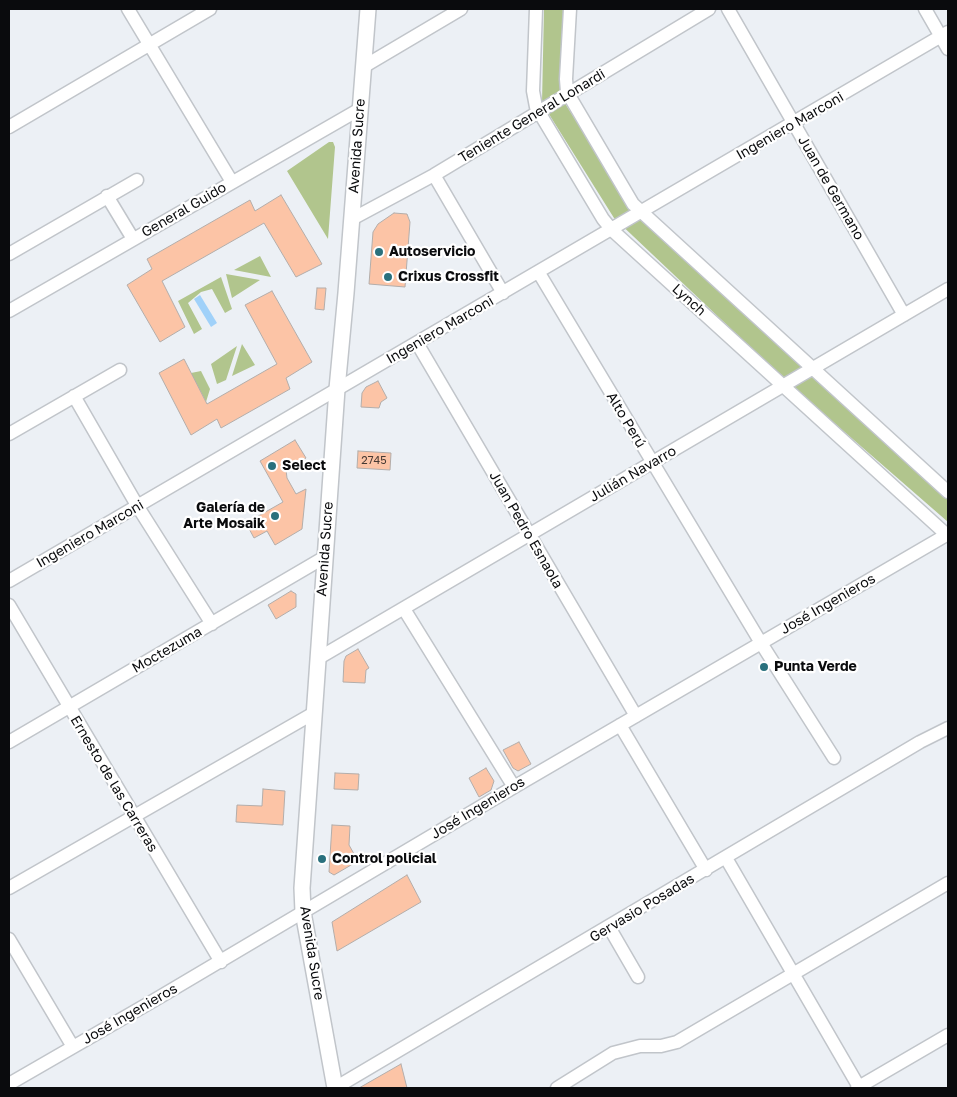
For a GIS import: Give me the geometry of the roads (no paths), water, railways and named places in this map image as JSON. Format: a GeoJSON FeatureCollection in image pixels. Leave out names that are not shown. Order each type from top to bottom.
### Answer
{"type":"FeatureCollection","features":[{"type":"Feature","properties":{"kind":"main road","name":"Avenida Sucre"},"geometry":{"type":"LineString","coordinates":[[335,1088],[303,912],[302,880],[337,389],[368,9]]}},
{"type":"Feature","properties":{"kind":"street"},"geometry":{"type":"LineString","coordinates":[[128,9],[232,182]]}},
{"type":"Feature","properties":{"kind":"street"},"geometry":{"type":"LineString","coordinates":[[9,127],[150,46],[210,9]]}},
{"type":"Feature","properties":{"kind":"street"},"geometry":{"type":"LineString","coordinates":[[363,67],[461,9]]}},
{"type":"Feature","properties":{"kind":"street","name":"Lynch"},"geometry":{"type":"LineString","coordinates":[[536,9],[533,91],[538,113],[603,219],[612,230],[948,534]]}},
{"type":"Feature","properties":{"kind":"street"},"geometry":{"type":"LineString","coordinates":[[570,9],[566,80],[568,95],[633,204],[948,492]]}},
{"type":"Feature","properties":{"kind":"street","name":"Teniente General Lonardi"},"geometry":{"type":"LineString","coordinates":[[352,219],[434,175],[709,9]]}},
{"type":"Feature","properties":{"kind":"street","name":"Juan de Germano"},"geometry":{"type":"LineString","coordinates":[[728,9],[904,315]]}},
{"type":"Feature","properties":{"kind":"street"},"geometry":{"type":"LineString","coordinates":[[925,9],[945,35],[948,49]]}},
{"type":"Feature","properties":{"kind":"street","name":"Ingeniero Marconi"},"geometry":{"type":"LineString","coordinates":[[9,582],[945,35]]}},
{"type":"Feature","properties":{"kind":"street","name":"General Guido"},"geometry":{"type":"LineString","coordinates":[[9,311],[360,108]]}},
{"type":"Feature","properties":{"kind":"street"},"geometry":{"type":"LineString","coordinates":[[434,175],[502,293]]}},
{"type":"Feature","properties":{"kind":"street"},"geometry":{"type":"LineString","coordinates":[[9,254],[137,180]]}},
{"type":"Feature","properties":{"kind":"street"},"geometry":{"type":"LineString","coordinates":[[107,196],[133,240]]}},
{"type":"Feature","properties":{"kind":"street","name":"Alto Perú"},"geometry":{"type":"LineString","coordinates":[[539,273],[761,643],[834,758]]}},
{"type":"Feature","properties":{"kind":"street","name":"Julián Navarro"},"geometry":{"type":"LineString","coordinates":[[317,659],[782,385],[948,290]]}},
{"type":"Feature","properties":{"kind":"street","name":"Juan Pedro Esnaola"},"geometry":{"type":"LineString","coordinates":[[417,343],[636,716]]}},
{"type":"Feature","properties":{"kind":"street"},"geometry":{"type":"LineString","coordinates":[[9,434],[120,370]]}},
{"type":"Feature","properties":{"kind":"street"},"geometry":{"type":"LineString","coordinates":[[74,396],[138,506],[212,624]]}},
{"type":"Feature","properties":{"kind":"street","name":"José Ingenieros"},"geometry":{"type":"LineString","coordinates":[[9,1084],[221,962],[514,787],[948,534]]}},
{"type":"Feature","properties":{"kind":"street","name":"Moctezuma"},"geometry":{"type":"LineString","coordinates":[[9,742],[325,557]]}},
{"type":"Feature","properties":{"kind":"street","name":"Ernesto de las Carreras"},"geometry":{"type":"LineString","coordinates":[[9,605],[221,962]]}},
{"type":"Feature","properties":{"kind":"street"},"geometry":{"type":"LineString","coordinates":[[404,609],[514,787]]}},
{"type":"Feature","properties":{"kind":"street"},"geometry":{"type":"LineString","coordinates":[[9,888],[132,815],[314,712]]}},
{"type":"Feature","properties":{"kind":"street"},"geometry":{"type":"LineString","coordinates":[[620,725],[706,870]]}},
{"type":"Feature","properties":{"kind":"street","name":"Gervasio Posadas"},"geometry":{"type":"LineString","coordinates":[[335,1088],[920,742],[948,733]]}},
{"type":"Feature","properties":{"kind":"street"},"geometry":{"type":"LineString","coordinates":[[726,858],[795,974],[858,1088],[948,1035]]}},
{"type":"Feature","properties":{"kind":"street"},"geometry":{"type":"LineString","coordinates":[[557,1088],[613,1053],[640,1046],[661,1046],[677,1042],[948,883]]}},
{"type":"Feature","properties":{"kind":"street"},"geometry":{"type":"LineString","coordinates":[[609,927],[638,977]]}},
{"type":"Feature","properties":{"kind":"street"},"geometry":{"type":"LineString","coordinates":[[9,939],[73,1047]]}},
{"type":"Feature","properties":{"kind":"water"},"geometry":{"type":"Polygon","coordinates":[[[200,295],[217,323],[211,327],[194,299],[200,295]]]}},
{"type":"Feature","properties":{"kind":"place","name":"Autoservicio"},"geometry":{"type":"Point","coordinates":[379,252]}},
{"type":"Feature","properties":{"kind":"place","name":"Crixus Crossfit"},"geometry":{"type":"Point","coordinates":[388,277]}},
{"type":"Feature","properties":{"kind":"place","name":"Select"},"geometry":{"type":"Point","coordinates":[272,466]}},
{"type":"Feature","properties":{"kind":"place","name":"Galería de Arte Mosaik"},"geometry":{"type":"Point","coordinates":[275,516]}},
{"type":"Feature","properties":{"kind":"place","name":"Punta Verde"},"geometry":{"type":"Point","coordinates":[764,667]}},
{"type":"Feature","properties":{"kind":"place","name":"Control policial"},"geometry":{"type":"Point","coordinates":[322,859]}}]}
